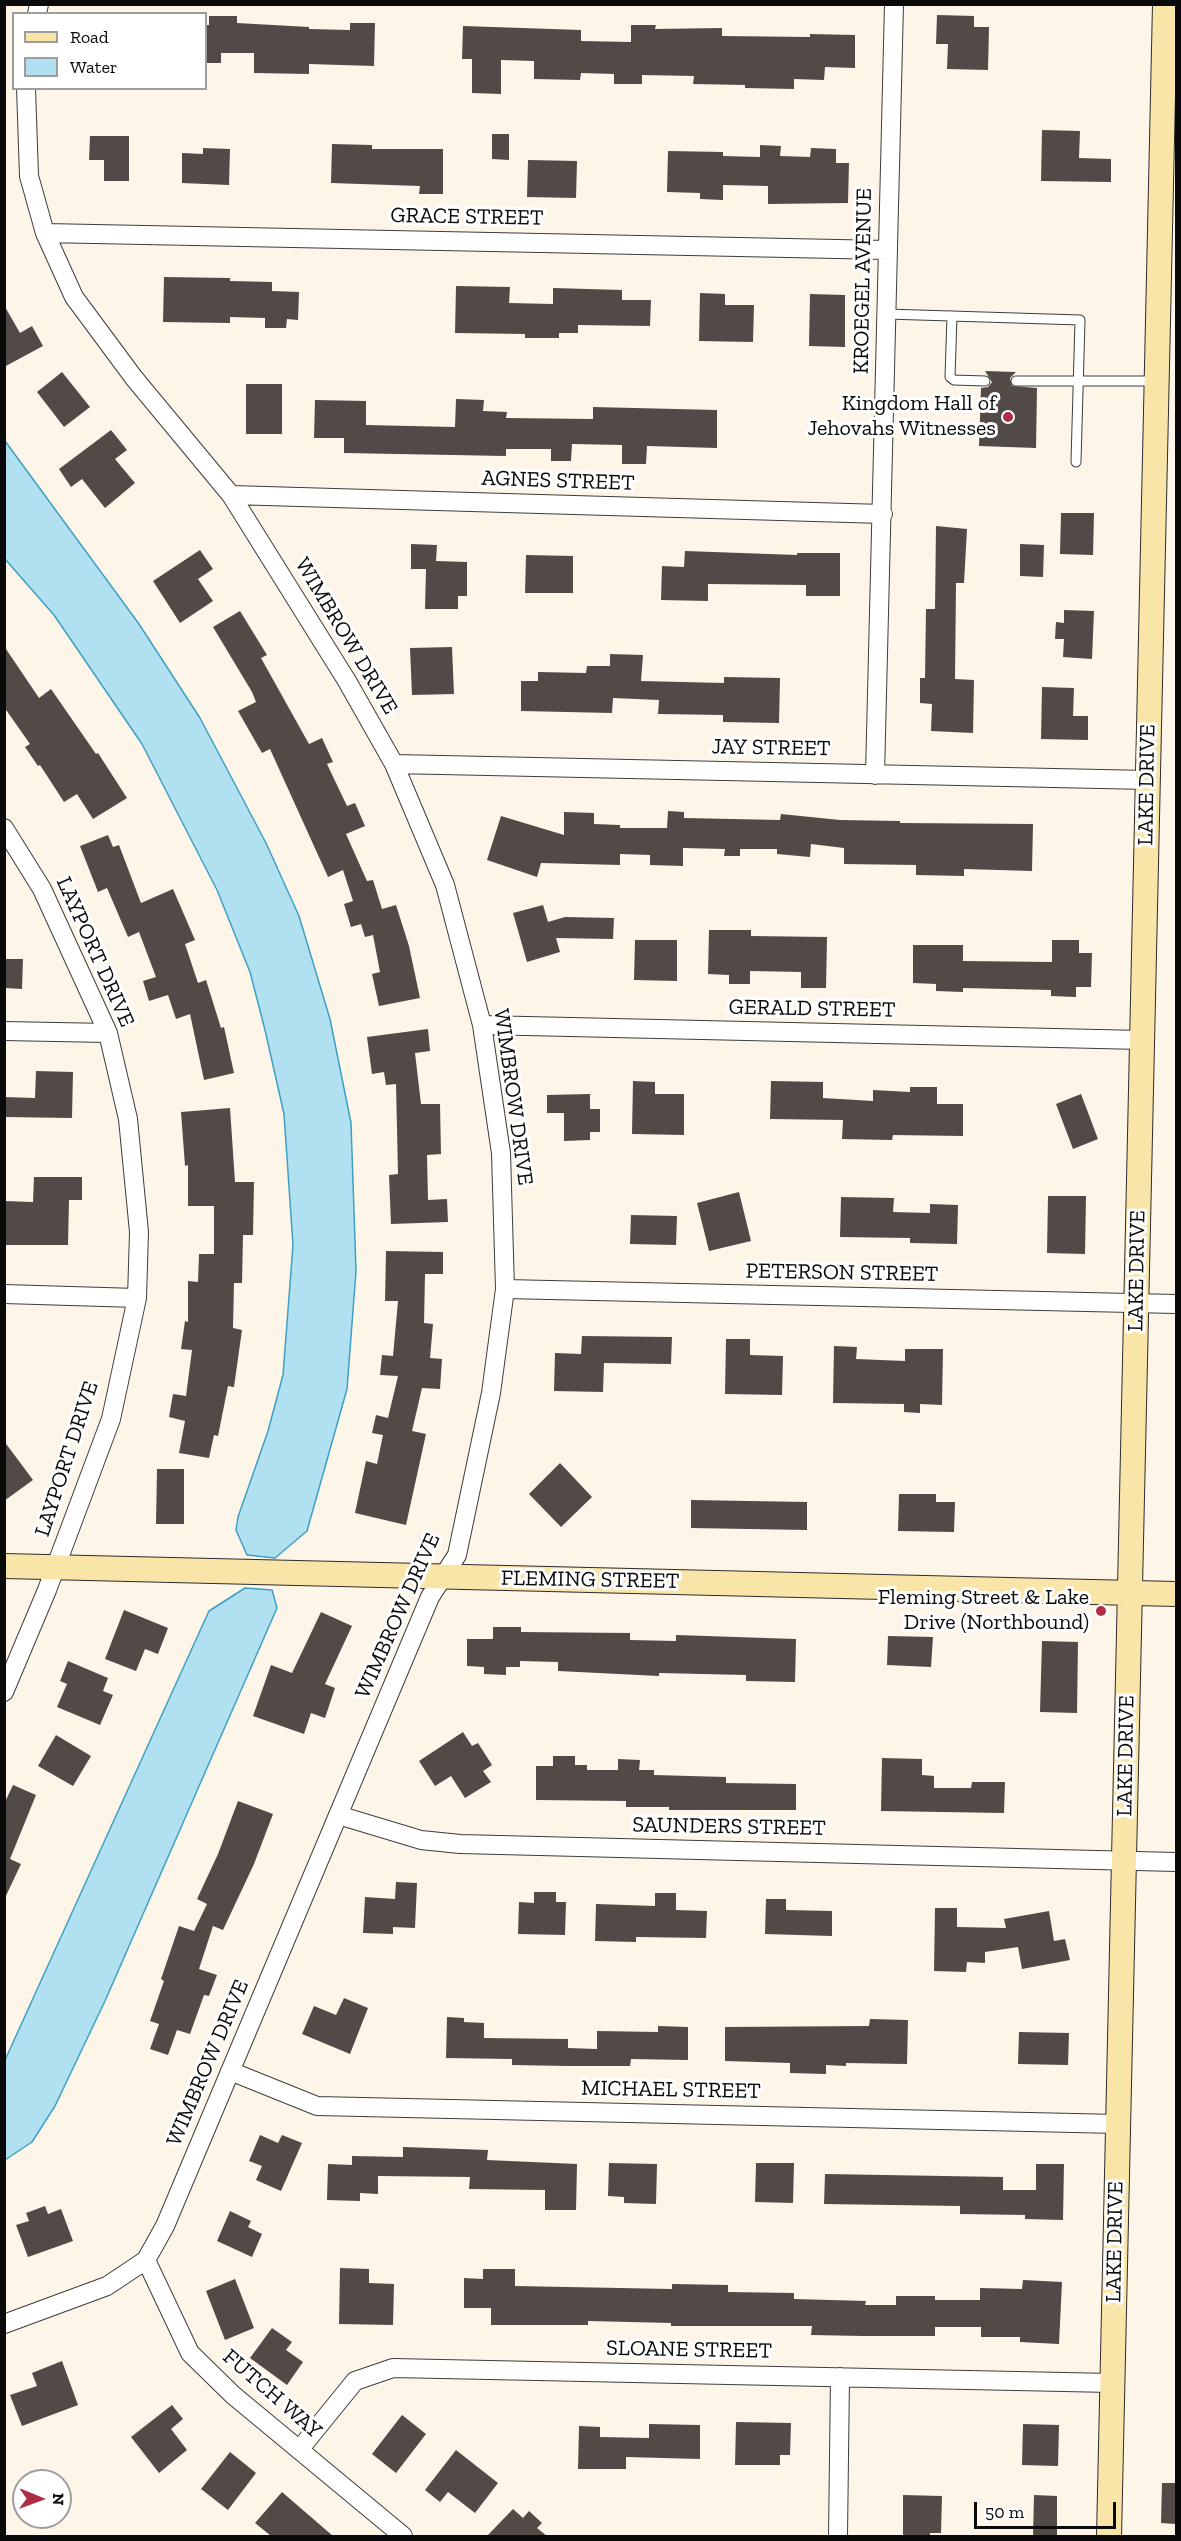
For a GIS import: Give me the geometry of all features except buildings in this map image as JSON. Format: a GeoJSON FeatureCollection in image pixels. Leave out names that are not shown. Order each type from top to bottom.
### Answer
{"type":"FeatureCollection","features":[{"type":"Feature","properties":{"kind":"street","name":"KROEGEL AVENUE"},"geometry":{"type":"LineString","coordinates":[[875,775],[894,4]]}},
{"type":"Feature","properties":{"kind":"street","name":"LAKE DRIVE"},"geometry":{"type":"LineString","coordinates":[[1109,2536],[1156,381],[1168,256],[1164,4]]}},
{"type":"Feature","properties":{"kind":"street","name":"WIMBROW DRIVE"},"geometry":{"type":"LineString","coordinates":[[4,2324],[106,2286],[146,2260],[165,2226],[430,1597],[457,1555],[491,1394],[506,1289],[501,1153],[482,1025],[445,885],[394,764],[347,681],[231,495],[134,378],[74,297],[45,232],[29,176],[26,90]]}},
{"type":"Feature","properties":{"kind":"street","name":"GRACE STREET"},"geometry":{"type":"LineString","coordinates":[[45,232],[887,250]]}},
{"type":"Feature","properties":{"kind":"street","name":"AGNES STREET"},"geometry":{"type":"LineString","coordinates":[[231,495],[883,514]]}},
{"type":"Feature","properties":{"kind":"street","name":"JAY STREET"},"geometry":{"type":"LineString","coordinates":[[394,764],[1148,780]]}},
{"type":"Feature","properties":{"kind":"street","name":"LAYPORT DRIVE"},"geometry":{"type":"LineString","coordinates":[[4,828],[42,889],[108,1033],[128,1119],[139,1232],[137,1298],[111,1419],[56,1567],[4,1692]]}},
{"type":"Feature","properties":{"kind":"street","name":"GERALD STREET"},"geometry":{"type":"LineString","coordinates":[[482,1025],[1142,1040]]}},
{"type":"Feature","properties":{"kind":"street"},"geometry":{"type":"LineString","coordinates":[[4,1031],[108,1033]]}},
{"type":"Feature","properties":{"kind":"street","name":"PETERSON STREET"},"geometry":{"type":"LineString","coordinates":[[506,1289],[1176,1304]]}},
{"type":"Feature","properties":{"kind":"street"},"geometry":{"type":"LineString","coordinates":[[4,1294],[137,1298]]}},
{"type":"Feature","properties":{"kind":"street","name":"FLEMING STREET"},"geometry":{"type":"LineString","coordinates":[[4,1566],[1176,1594]]}},
{"type":"Feature","properties":{"kind":"street","name":"SAUNDERS STREET"},"geometry":{"type":"LineString","coordinates":[[338,1815],[421,1840],[460,1844],[1176,1862]]}},
{"type":"Feature","properties":{"kind":"street","name":"MICHAEL STREET"},"geometry":{"type":"LineString","coordinates":[[230,2071],[317,2106],[1118,2124]]}},
{"type":"Feature","properties":{"kind":"street","name":"FUTCH WAY"},"geometry":{"type":"LineString","coordinates":[[146,2260],[190,2352],[233,2395],[403,2536]]}},
{"type":"Feature","properties":{"kind":"street","name":"SLOANE STREET"},"geometry":{"type":"LineString","coordinates":[[298,2450],[355,2381],[393,2368],[1112,2383]]}},
{"type":"Feature","properties":{"kind":"street"},"geometry":{"type":"LineString","coordinates":[[838,2536],[840,2377]]}},
{"type":"Feature","properties":{"kind":"lane"},"geometry":{"type":"LineString","coordinates":[[886,314],[1080,320],[1076,462]]}},
{"type":"Feature","properties":{"kind":"lane"},"geometry":{"type":"LineString","coordinates":[[952,316],[950,377],[954,380],[985,381]]}},
{"type":"Feature","properties":{"kind":"lane"},"geometry":{"type":"LineString","coordinates":[[1016,381],[1156,381]]}},
{"type":"Feature","properties":{"kind":"water"},"geometry":{"type":"Polygon","coordinates":[[[5,441],[139,624],[200,718],[266,843],[299,916],[330,1019],[351,1123],[356,1271],[347,1389],[307,1531],[275,1558],[247,1555],[236,1530],[238,1517],[268,1431],[283,1375],[293,1245],[284,1114],[265,1030],[250,972],[217,890],[142,744],[54,615],[5,559],[5,441]]]}},
{"type":"Feature","properties":{"kind":"water"},"geometry":{"type":"Polygon","coordinates":[[[245,1588],[272,1590],[277,1608],[105,2001],[55,2106],[32,2142],[5,2160],[5,2060],[209,1611],[245,1588]]]}},
{"type":"Feature","properties":{"kind":"place","name":"Kingdom Hall of Jehovahs Witnesses"},"geometry":{"type":"Point","coordinates":[1008,417]}},
{"type":"Feature","properties":{"kind":"place","name":"Fleming Street & Lake Drive (Northbound)"},"geometry":{"type":"Point","coordinates":[1101,1611]}}]}
